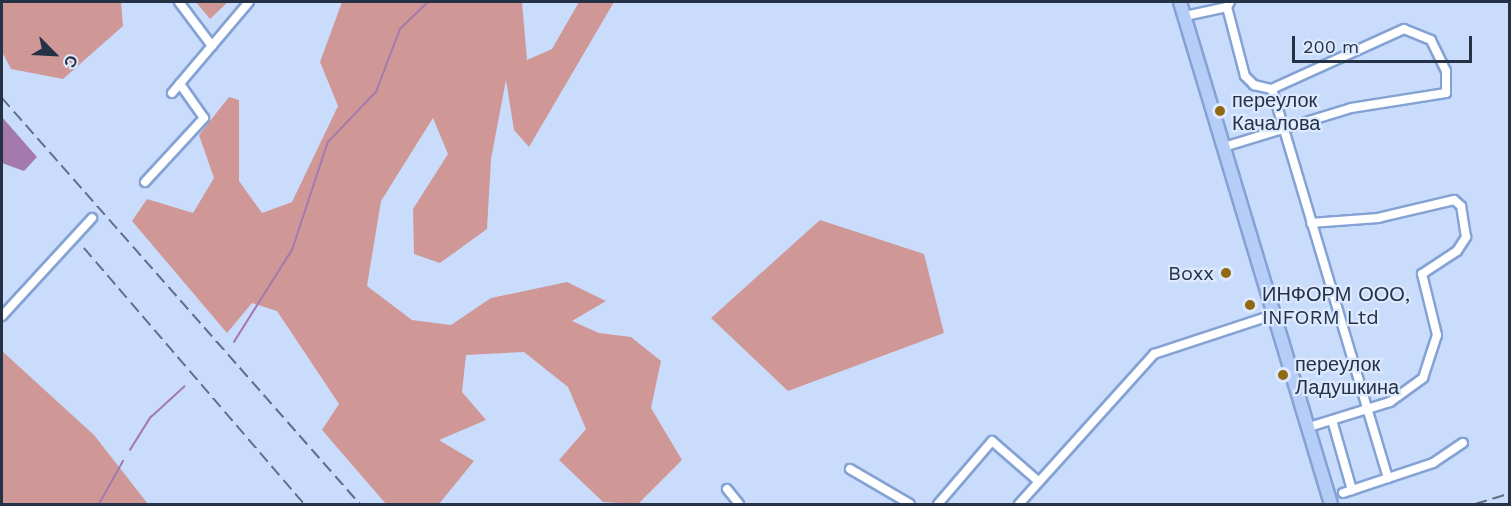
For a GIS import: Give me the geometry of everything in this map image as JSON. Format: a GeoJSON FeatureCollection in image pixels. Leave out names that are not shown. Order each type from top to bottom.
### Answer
{"type":"FeatureCollection","features":[{"type":"Feature","properties":{"kind":"main road"},"geometry":{"type":"LineString","coordinates":[[1180,2],[1227,146],[1331,504]]}},
{"type":"Feature","properties":{"kind":"street"},"geometry":{"type":"LineString","coordinates":[[178,2],[212,46]]}},
{"type":"Feature","properties":{"kind":"street"},"geometry":{"type":"LineString","coordinates":[[172,93],[249,2]]}},
{"type":"Feature","properties":{"kind":"street"},"geometry":{"type":"LineString","coordinates":[[1185,16],[1229,4],[1245,76],[1254,85],[1272,88],[1404,30],[1435,46],[1446,71],[1446,93],[1351,108],[1227,146]]}},
{"type":"Feature","properties":{"kind":"street"},"geometry":{"type":"LineString","coordinates":[[145,182],[204,118],[180,84]]}},
{"type":"Feature","properties":{"kind":"street"},"geometry":{"type":"LineString","coordinates":[[1272,88],[1388,478]]}},
{"type":"Feature","properties":{"kind":"street"},"geometry":{"type":"LineString","coordinates":[[1310,427],[1405,394],[1430,366],[1437,335],[1422,274],[1463,245],[1461,206],[1454,200],[1378,218],[1311,223]]}},
{"type":"Feature","properties":{"kind":"street"},"geometry":{"type":"LineString","coordinates":[[2,316],[92,218]]}},
{"type":"Feature","properties":{"kind":"street"},"geometry":{"type":"LineString","coordinates":[[1018,504],[1154,354],[1276,314]]}},
{"type":"Feature","properties":{"kind":"street"},"geometry":{"type":"LineString","coordinates":[[1332,420],[1352,490]]}},
{"type":"Feature","properties":{"kind":"street"},"geometry":{"type":"LineString","coordinates":[[938,504],[992,441],[1038,481]]}},
{"type":"Feature","properties":{"kind":"street"},"geometry":{"type":"LineString","coordinates":[[1343,493],[1433,463],[1463,443]]}},
{"type":"Feature","properties":{"kind":"street"},"geometry":{"type":"LineString","coordinates":[[850,469],[910,504]]}},
{"type":"Feature","properties":{"kind":"street"},"geometry":{"type":"LineString","coordinates":[[727,489],[739,504]]}},
{"type":"Feature","properties":{"kind":"shaded area"},"geometry":{"type":"Polygon","coordinates":[[[2,2],[121,2],[123,26],[63,79],[11,69],[2,52],[2,2]]]}},
{"type":"Feature","properties":{"kind":"shaded area"},"geometry":{"type":"Polygon","coordinates":[[[196,2],[228,2],[210,19],[196,2]]]}},
{"type":"Feature","properties":{"kind":"shaded area"},"geometry":{"type":"Polygon","coordinates":[[[342,2],[522,2],[527,60],[552,49],[579,2],[614,2],[529,147],[514,130],[506,80],[491,159],[487,229],[440,263],[414,254],[413,209],[448,154],[433,118],[381,201],[367,286],[412,320],[451,325],[491,298],[567,282],[606,301],[572,321],[599,333],[631,337],[661,361],[651,408],[682,460],[638,504],[603,502],[559,460],[586,429],[568,387],[524,352],[466,355],[462,392],[486,420],[439,440],[474,461],[439,504],[386,504],[322,430],[339,404],[277,311],[252,303],[227,333],[132,221],[147,199],[193,213],[214,178],[199,135],[229,97],[239,100],[239,181],[262,213],[292,202],[338,106],[320,62],[342,2]]]}},
{"type":"Feature","properties":{"kind":"shaded area"},"geometry":{"type":"Polygon","coordinates":[[[2,117],[37,157],[24,171],[2,163],[2,117]]]}},
{"type":"Feature","properties":{"kind":"shaded area"},"geometry":{"type":"Polygon","coordinates":[[[820,220],[924,254],[944,333],[788,391],[711,318],[820,220]]]}},
{"type":"Feature","properties":{"kind":"shaded area"},"geometry":{"type":"Polygon","coordinates":[[[2,351],[94,435],[148,504],[2,504],[2,351]]]}},
{"type":"Feature","properties":{"kind":"waterway"},"geometry":{"type":"LineString","coordinates":[[234,342],[292,250],[328,142],[376,92],[400,29],[428,2]]}},
{"type":"Feature","properties":{"kind":"waterway"},"geometry":{"type":"LineString","coordinates":[[130,450],[151,417],[184,387]]}},
{"type":"Feature","properties":{"kind":"waterway"},"geometry":{"type":"LineString","coordinates":[[99,504],[123,461]]}},
{"type":"Feature","properties":{"kind":"railway"},"geometry":{"type":"LineString","coordinates":[[2,98],[360,504]]}},
{"type":"Feature","properties":{"kind":"railway"},"geometry":{"type":"LineString","coordinates":[[84,248],[304,504]]}},
{"type":"Feature","properties":{"kind":"railway"},"geometry":{"type":"LineString","coordinates":[[1475,504],[1510,493]]}},
{"type":"Feature","properties":{"kind":"place","name":"переулок Качалова"},"geometry":{"type":"Point","coordinates":[1220,111]}},
{"type":"Feature","properties":{"kind":"place","name":"Boxx"},"geometry":{"type":"Point","coordinates":[1226,273]}},
{"type":"Feature","properties":{"kind":"place","name":"ИНФОРМ ООО, INFORM Ltd"},"geometry":{"type":"Point","coordinates":[1250,305]}},
{"type":"Feature","properties":{"kind":"place","name":"переулок Ладушкина"},"geometry":{"type":"Point","coordinates":[1283,375]}}]}
